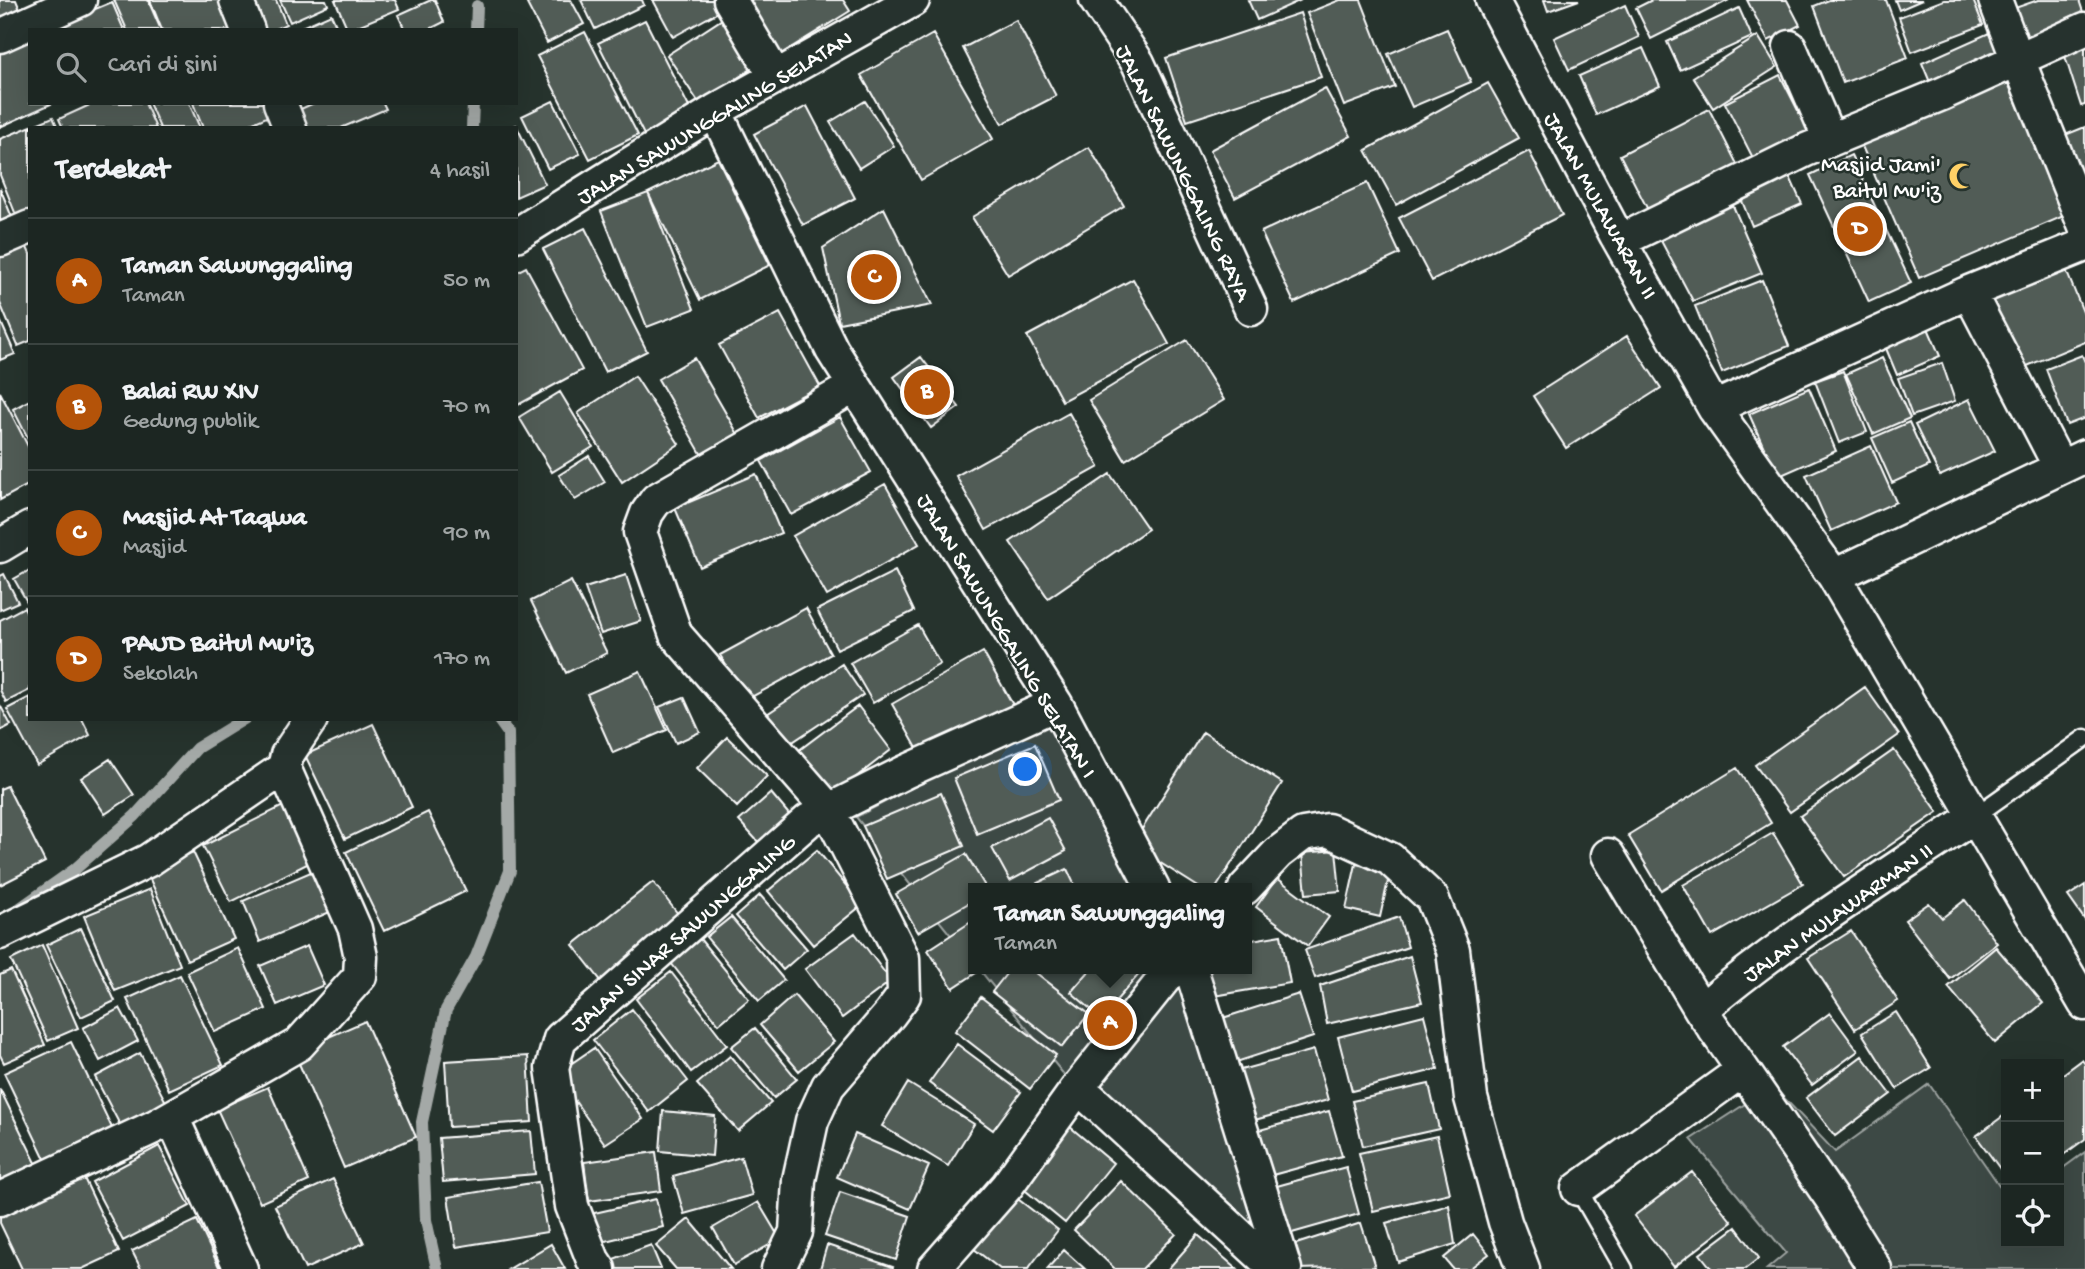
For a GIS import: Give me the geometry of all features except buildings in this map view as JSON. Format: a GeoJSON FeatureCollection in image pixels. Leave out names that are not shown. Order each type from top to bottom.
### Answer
{"type":"FeatureCollection","features":[{"type":"Feature","properties":{"kind":"street"},"geometry":{"type":"LineString","coordinates":[[0,36],[80,0]]}},
{"type":"Feature","properties":{"kind":"street"},"geometry":{"type":"LineString","coordinates":[[236,0],[247,28]]}},
{"type":"Feature","properties":{"kind":"street"},"geometry":{"type":"LineString","coordinates":[[730,0],[775,76]]}},
{"type":"Feature","properties":{"kind":"street","name":"JALAN SAWUNGGALING SELATAN"},"geometry":{"type":"LineString","coordinates":[[518,234],[715,111],[913,0]]}},
{"type":"Feature","properties":{"kind":"street","name":"JALAN SAWUNGGALING RAYA"},"geometry":{"type":"LineString","coordinates":[[1096,0],[1139,63],[1251,309]]}},
{"type":"Feature","properties":{"kind":"street","name":"JALAN MULAWARAN II"},"geometry":{"type":"LineString","coordinates":[[1492,0],[1620,240],[1714,408],[1834,576]]}},
{"type":"Feature","properties":{"kind":"street"},"geometry":{"type":"LineString","coordinates":[[1995,0],[2085,227]]}},
{"type":"Feature","properties":{"kind":"street"},"geometry":{"type":"LineString","coordinates":[[1620,240],[1830,140],[2020,65],[2085,29]]}},
{"type":"Feature","properties":{"kind":"street"},"geometry":{"type":"LineString","coordinates":[[1790,47],[1830,140]]}},
{"type":"Feature","properties":{"kind":"street","name":"JALAN SAWUNGGALING SELATAN I"},"geometry":{"type":"LineString","coordinates":[[715,111],[832,350],[1056,704],[1150,883]]}},
{"type":"Feature","properties":{"kind":"street"},"geometry":{"type":"LineString","coordinates":[[0,240],[28,228]]}},
{"type":"Feature","properties":{"kind":"street"},"geometry":{"type":"LineString","coordinates":[[1714,408],[1969,292],[2085,245]]}},
{"type":"Feature","properties":{"kind":"street"},"geometry":{"type":"LineString","coordinates":[[1969,292],[2072,462],[1834,576],[2085,1004]]}},
{"type":"Feature","properties":{"kind":"street"},"geometry":{"type":"LineString","coordinates":[[778,1269],[796,1232],[799,1180],[812,1121],[828,1086],[904,995],[903,958],[828,809],[676,635],[640,532],[646,513],[656,500],[855,386]]}},
{"type":"Feature","properties":{"kind":"street"},"geometry":{"type":"LineString","coordinates":[[0,546],[28,529]]}},
{"type":"Feature","properties":{"kind":"street","name":"JALAN SINAR SAWUNGGALING"},"geometry":{"type":"LineString","coordinates":[[599,1269],[572,1206],[552,1068],[560,1039],[809,820],[1056,704]]}},
{"type":"Feature","properties":{"kind":"street"},"geometry":{"type":"LineString","coordinates":[[0,1199],[172,1117],[299,1044],[360,976],[361,957],[355,929],[284,768],[287,755],[310,721]]}},
{"type":"Feature","properties":{"kind":"street"},"geometry":{"type":"LineString","coordinates":[[0,933],[149,860],[284,768]]}},
{"type":"Feature","properties":{"kind":"street","name":"JALAN MULAWARMAN II"},"geometry":{"type":"LineString","coordinates":[[1701,1010],[1723,991],[1833,912],[1975,816]]}},
{"type":"Feature","properties":{"kind":"street"},"geometry":{"type":"LineString","coordinates":[[1250,883],[1278,853],[1303,834],[1328,830],[1390,859],[1432,898],[1453,950],[1474,1109],[1505,1222],[1523,1269]]}},
{"type":"Feature","properties":{"kind":"street"},"geometry":{"type":"LineString","coordinates":[[1608,855],[1701,1010],[1833,1201],[1875,1269]]}},
{"type":"Feature","properties":{"kind":"street"},"geometry":{"type":"LineString","coordinates":[[934,1269],[1007,1186],[1078,1087],[1168,974]]}},
{"type":"Feature","properties":{"kind":"street"},"geometry":{"type":"LineString","coordinates":[[1193,974],[1285,1269]]}},
{"type":"Feature","properties":{"kind":"street"},"geometry":{"type":"LineString","coordinates":[[1578,1189],[1743,1070]]}},
{"type":"Feature","properties":{"kind":"street"},"geometry":{"type":"LineString","coordinates":[[1078,1087],[1276,1269]]}},
{"type":"Feature","properties":{"kind":"street"},"geometry":{"type":"LineString","coordinates":[[172,1117],[241,1269]]}},
{"type":"Feature","properties":{"kind":"lane"},"geometry":{"type":"LineString","coordinates":[[1975,816],[2085,738]]}},
{"type":"Feature","properties":{"kind":"lane"},"geometry":{"type":"LineString","coordinates":[[1578,1189],[1625,1269]]}},
{"type":"Feature","properties":{"kind":"shaded area"},"geometry":{"type":"Polygon","coordinates":[[[1050,716],[1136,883],[968,883],[968,957],[856,817],[1050,716]]]}},
{"type":"Feature","properties":{"kind":"shaded area"},"geometry":{"type":"Polygon","coordinates":[[[983,974],[1183,974],[1274,1253],[1065,1076],[983,974]]]}},
{"type":"Feature","properties":{"kind":"shaded area"},"geometry":{"type":"Polygon","coordinates":[[[1929,1084],[2001,1188],[2001,1248],[2064,1248],[2064,1167],[2085,1152],[2085,1269],[1767,1269],[1786,1253],[1691,1139],[1773,1086],[1835,1152],[1929,1084]]]}},
{"type":"Feature","properties":{"kind":"waterway"},"geometry":{"type":"LineString","coordinates":[[476,28],[477,6]]}},
{"type":"Feature","properties":{"kind":"waterway"},"geometry":{"type":"LineString","coordinates":[[472,126],[473,105]]}},
{"type":"Feature","properties":{"kind":"waterway"},"geometry":{"type":"LineString","coordinates":[[19,909],[74,870],[135,816],[197,748],[241,721]]}},
{"type":"Feature","properties":{"kind":"waterway"},"geometry":{"type":"LineString","coordinates":[[437,1269],[426,1220],[422,1122],[446,1010],[476,957],[510,871],[508,733],[499,721]]}},
{"type":"Feature","properties":{"kind":"place","name":"Masjid Jami' Baitul Mu'iz"},"geometry":{"type":"Point","coordinates":[1962,176]}},
{"type":"Feature","properties":{"kind":"place","name":"PAUD Baitul Mu'iz"},"geometry":{"type":"Point","coordinates":[1860,229]}},
{"type":"Feature","properties":{"kind":"place","name":"Masjid At Taqwa"},"geometry":{"type":"Point","coordinates":[874,277]}},
{"type":"Feature","properties":{"kind":"place","name":"Balai RW XIV"},"geometry":{"type":"Point","coordinates":[927,392]}},
{"type":"Feature","properties":{"kind":"place","name":"Taman Sawunggaling"},"geometry":{"type":"Point","coordinates":[1110,1023]}}]}
